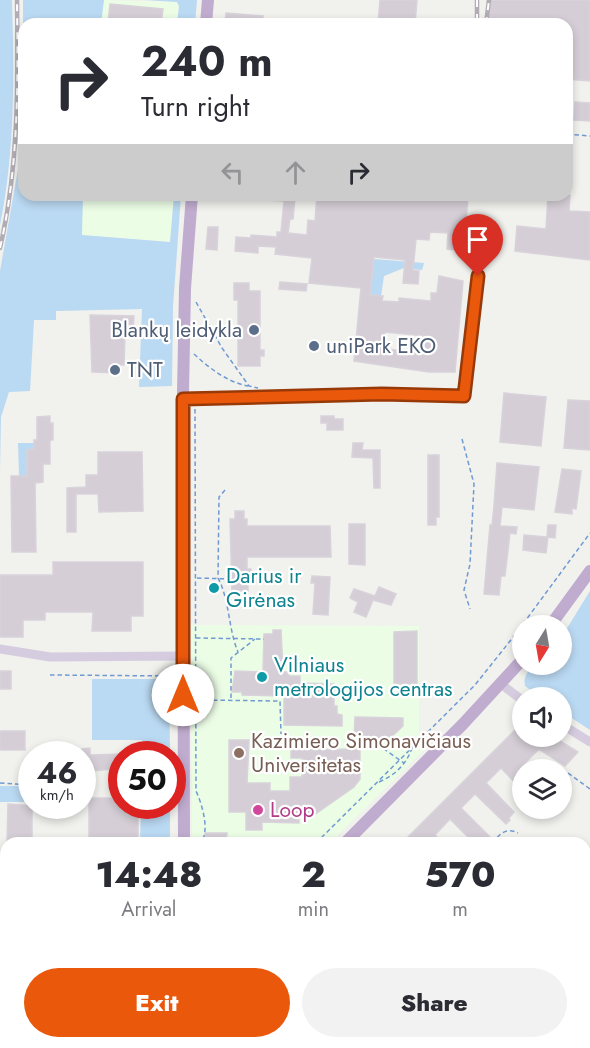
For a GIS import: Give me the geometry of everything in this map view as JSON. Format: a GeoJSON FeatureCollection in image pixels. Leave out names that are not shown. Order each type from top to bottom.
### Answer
{"type":"FeatureCollection","features":[{"type":"Feature","properties":{"kind":"main road"},"geometry":{"type":"LineString","coordinates":[[206,18],[208,0]]}},
{"type":"Feature","properties":{"kind":"main road"},"geometry":{"type":"LineString","coordinates":[[184,837],[183,656],[189,399],[185,288],[192,201]]}},
{"type":"Feature","properties":{"kind":"main road"},"geometry":{"type":"LineString","coordinates":[[558,615],[590,571]]}},
{"type":"Feature","properties":{"kind":"main road"},"geometry":{"type":"LineString","coordinates":[[351,837],[512,671]]}},
{"type":"Feature","properties":{"kind":"street"},"geometry":{"type":"LineString","coordinates":[[189,399],[382,394],[464,396],[478,276]]}},
{"type":"Feature","properties":{"kind":"street"},"geometry":{"type":"LineString","coordinates":[[0,649],[50,657],[183,656]]}},
{"type":"Feature","properties":{"kind":"street"},"geometry":{"type":"LineString","coordinates":[[501,684],[512,692]]}},
{"type":"Feature","properties":{"kind":"street"},"geometry":{"type":"LineString","coordinates":[[572,731],[590,742]]}},
{"type":"Feature","properties":{"kind":"path"},"geometry":{"type":"LineString","coordinates":[[573,135],[590,136]]}},
{"type":"Feature","properties":{"kind":"path"},"geometry":{"type":"LineString","coordinates":[[195,301],[222,348],[249,386]]}},
{"type":"Feature","properties":{"kind":"path"},"geometry":{"type":"LineString","coordinates":[[194,354],[209,368],[239,384],[265,390]]}},
{"type":"Feature","properties":{"kind":"path"},"geometry":{"type":"LineString","coordinates":[[189,399],[196,578],[196,790],[205,822],[204,837]]}},
{"type":"Feature","properties":{"kind":"path"},"geometry":{"type":"LineString","coordinates":[[462,439],[474,484],[470,564],[464,590],[470,609]]}},
{"type":"Feature","properties":{"kind":"path"},"geometry":{"type":"LineString","coordinates":[[225,490],[219,497],[218,578],[224,588],[232,639],[238,652]]}},
{"type":"Feature","properties":{"kind":"path"},"geometry":{"type":"LineString","coordinates":[[530,615],[590,533]]}},
{"type":"Feature","properties":{"kind":"path"},"geometry":{"type":"LineString","coordinates":[[196,578],[232,579]]}},
{"type":"Feature","properties":{"kind":"path"},"geometry":{"type":"LineString","coordinates":[[196,638],[264,639]]}},
{"type":"Feature","properties":{"kind":"path"},"geometry":{"type":"LineString","coordinates":[[231,700],[231,658],[255,639]]}},
{"type":"Feature","properties":{"kind":"path"},"geometry":{"type":"LineString","coordinates":[[322,837],[475,685],[512,639]]}},
{"type":"Feature","properties":{"kind":"path"},"geometry":{"type":"LineString","coordinates":[[50,675],[171,676]]}},
{"type":"Feature","properties":{"kind":"path"},"geometry":{"type":"LineString","coordinates":[[197,700],[280,701],[281,734]]}},
{"type":"Feature","properties":{"kind":"path"},"geometry":{"type":"LineString","coordinates":[[369,746],[381,747],[404,764]]}},
{"type":"Feature","properties":{"kind":"path"},"geometry":{"type":"LineString","coordinates":[[377,782],[394,775],[404,764],[413,747]]}},
{"type":"Feature","properties":{"kind":"path"},"geometry":{"type":"LineString","coordinates":[[572,776],[590,789]]}},
{"type":"Feature","properties":{"kind":"path"},"geometry":{"type":"LineString","coordinates":[[0,783],[18,784]]}},
{"type":"Feature","properties":{"kind":"path"},"geometry":{"type":"LineString","coordinates":[[499,837],[507,830],[518,833]]}},
{"type":"Feature","properties":{"kind":"shaded area"},"geometry":{"type":"Polygon","coordinates":[[[0,0],[12,0],[13,56],[11,141],[0,225],[0,0]]]}},
{"type":"Feature","properties":{"kind":"shaded area"},"geometry":{"type":"Polygon","coordinates":[[[23,0],[104,0],[102,18],[23,18],[23,0]]]}},
{"type":"Feature","properties":{"kind":"shaded area"},"geometry":{"type":"Polygon","coordinates":[[[104,0],[177,2],[179,5],[178,18],[102,18],[104,0]]]}},
{"type":"Feature","properties":{"kind":"shaded area"},"geometry":{"type":"Polygon","coordinates":[[[145,0],[197,0],[196,18],[178,18],[179,6],[177,2],[145,0]]]}},
{"type":"Feature","properties":{"kind":"shaded area"},"geometry":{"type":"Polygon","coordinates":[[[18,169],[18,201],[83,201],[82,235],[170,242],[173,201],[181,201],[173,307],[172,386],[139,387],[142,309],[56,311],[56,320],[34,320],[30,391],[9,392],[1,417],[0,472],[0,271],[18,169]]]}},
{"type":"Feature","properties":{"kind":"shaded area"},"geometry":{"type":"Polygon","coordinates":[[[83,201],[173,201],[170,242],[81,235],[83,201]]]}},
{"type":"Feature","properties":{"kind":"shaded area"},"geometry":{"type":"Polygon","coordinates":[[[374,259],[424,263],[422,270],[404,268],[384,276],[381,296],[361,294],[364,288],[371,288],[374,259]]]}},
{"type":"Feature","properties":{"kind":"shaded area"},"geometry":{"type":"Polygon","coordinates":[[[18,443],[34,443],[34,449],[27,450],[27,476],[19,476],[18,443]]]}},
{"type":"Feature","properties":{"kind":"shaded area"},"geometry":{"type":"Polygon","coordinates":[[[590,591],[590,730],[572,718],[572,687],[525,686],[526,675],[572,675],[572,620],[590,591]]]}},
{"type":"Feature","properties":{"kind":"shaded area"},"geometry":{"type":"Polygon","coordinates":[[[191,625],[419,626],[419,733],[426,748],[336,837],[192,837],[191,625]]]}},
{"type":"Feature","properties":{"kind":"shaded area"},"geometry":{"type":"Polygon","coordinates":[[[92,679],[169,679],[170,741],[92,740],[92,679]]]}},
{"type":"Feature","properties":{"kind":"shaded area"},"geometry":{"type":"Polygon","coordinates":[[[0,786],[18,786],[18,802],[0,802],[0,786]]]}},
{"type":"Feature","properties":{"kind":"shaded area"},"geometry":{"type":"Polygon","coordinates":[[[141,819],[170,819],[170,837],[140,837],[141,819]]]}},
{"type":"Feature","properties":{"kind":"building"},"geometry":{"type":"Polygon","coordinates":[[[380,0],[417,0],[416,18],[378,18],[380,0]]]}},
{"type":"Feature","properties":{"kind":"building"},"geometry":{"type":"Polygon","coordinates":[[[490,0],[590,0],[590,81],[573,80],[573,18],[488,18],[490,0]]]}},
{"type":"Feature","properties":{"kind":"building"},"geometry":{"type":"Polygon","coordinates":[[[110,4],[163,9],[162,18],[109,18],[110,4]]]}},
{"type":"Feature","properties":{"kind":"building"},"geometry":{"type":"Polygon","coordinates":[[[226,13],[263,16],[263,18],[226,18],[226,13]]]}},
{"type":"Feature","properties":{"kind":"building"},"geometry":{"type":"Polygon","coordinates":[[[575,102],[590,103],[590,121],[574,120],[575,102]]]}},
{"type":"Feature","properties":{"kind":"building"},"geometry":{"type":"Polygon","coordinates":[[[284,201],[295,201],[293,219],[290,219],[288,233],[307,235],[308,220],[315,221],[317,201],[468,201],[465,234],[468,235],[467,248],[447,249],[448,233],[430,232],[429,240],[416,239],[413,270],[419,271],[418,284],[403,283],[405,260],[374,257],[370,295],[383,296],[382,301],[399,302],[399,298],[431,301],[431,293],[437,293],[439,276],[463,281],[455,372],[429,372],[354,361],[361,288],[309,283],[312,258],[275,254],[276,247],[258,246],[258,253],[235,251],[236,237],[251,238],[251,235],[277,237],[277,232],[281,232],[284,201]],[[385,332],[383,349],[424,352],[425,336],[385,332]]]}},
{"type":"Feature","properties":{"kind":"building"},"geometry":{"type":"Polygon","coordinates":[[[548,201],[570,201],[569,211],[590,212],[590,260],[515,251],[517,226],[546,229],[548,201]]]}},
{"type":"Feature","properties":{"kind":"building"},"geometry":{"type":"Polygon","coordinates":[[[208,227],[218,227],[217,250],[206,249],[208,227]]]}},
{"type":"Feature","properties":{"kind":"building"},"geometry":{"type":"Polygon","coordinates":[[[280,282],[307,284],[306,291],[279,289],[280,282]]]}},
{"type":"Feature","properties":{"kind":"building"},"geometry":{"type":"Polygon","coordinates":[[[234,283],[249,283],[249,291],[260,291],[260,350],[264,350],[264,356],[260,356],[260,366],[238,366],[238,300],[234,300],[234,283]]]}},
{"type":"Feature","properties":{"kind":"building"},"geometry":{"type":"Polygon","coordinates":[[[90,315],[134,316],[133,332],[125,332],[124,365],[118,365],[118,373],[92,372],[90,315]]]}},
{"type":"Feature","properties":{"kind":"building"},"geometry":{"type":"Polygon","coordinates":[[[504,393],[546,397],[541,446],[500,442],[504,393]]]}},
{"type":"Feature","properties":{"kind":"building"},"geometry":{"type":"Polygon","coordinates":[[[568,400],[590,401],[590,450],[564,448],[568,400]]]}},
{"type":"Feature","properties":{"kind":"building"},"geometry":{"type":"Polygon","coordinates":[[[50,416],[50,423],[53,423],[53,440],[50,440],[50,464],[43,464],[43,482],[35,483],[36,552],[12,552],[11,476],[27,476],[27,450],[34,449],[34,440],[37,440],[37,417],[50,416]]]}},
{"type":"Feature","properties":{"kind":"building"},"geometry":{"type":"Polygon","coordinates":[[[321,416],[343,419],[343,430],[327,430],[327,423],[321,423],[321,416]]]}},
{"type":"Feature","properties":{"kind":"building"},"geometry":{"type":"Polygon","coordinates":[[[353,443],[363,443],[362,450],[380,450],[380,488],[374,488],[373,458],[352,457],[353,443]]]}},
{"type":"Feature","properties":{"kind":"building"},"geometry":{"type":"Polygon","coordinates":[[[98,452],[142,452],[143,511],[99,512],[98,494],[76,494],[76,532],[67,532],[67,488],[86,487],[86,475],[98,475],[98,452]]]}},
{"type":"Feature","properties":{"kind":"building"},"geometry":{"type":"Polygon","coordinates":[[[428,455],[439,455],[439,517],[436,517],[436,525],[428,525],[428,455]]]}},
{"type":"Feature","properties":{"kind":"building"},"geometry":{"type":"Polygon","coordinates":[[[497,463],[539,467],[534,510],[502,507],[500,526],[517,527],[516,534],[510,533],[505,576],[501,576],[499,595],[484,594],[497,463]]]}},
{"type":"Feature","properties":{"kind":"building"},"geometry":{"type":"Polygon","coordinates":[[[562,469],[581,471],[576,509],[572,508],[572,514],[555,512],[562,469]]]}},
{"type":"Feature","properties":{"kind":"building"},"geometry":{"type":"Polygon","coordinates":[[[235,511],[244,511],[247,526],[330,526],[331,557],[247,557],[247,569],[251,569],[251,584],[248,584],[248,591],[232,591],[230,519],[235,519],[235,511]]]}},
{"type":"Feature","properties":{"kind":"building"},"geometry":{"type":"Polygon","coordinates":[[[349,524],[365,524],[365,565],[349,564],[349,524]]]}},
{"type":"Feature","properties":{"kind":"building"},"geometry":{"type":"Polygon","coordinates":[[[548,525],[556,525],[555,538],[548,537],[546,553],[523,550],[524,535],[547,537],[548,525]]]}},
{"type":"Feature","properties":{"kind":"building"},"geometry":{"type":"Polygon","coordinates":[[[53,562],[143,562],[143,616],[131,616],[131,631],[92,631],[93,612],[45,612],[45,620],[23,620],[23,637],[0,637],[0,575],[53,575],[53,562]]]}},
{"type":"Feature","properties":{"kind":"building"},"geometry":{"type":"Polygon","coordinates":[[[312,576],[330,577],[328,615],[313,614],[315,583],[311,583],[312,576]]]}},
{"type":"Feature","properties":{"kind":"building"},"geometry":{"type":"Polygon","coordinates":[[[379,587],[396,594],[391,605],[373,600],[366,617],[354,612],[358,602],[350,598],[354,589],[375,596],[379,587]]]}},
{"type":"Feature","properties":{"kind":"building","name":"Vilniaus metrologijos centras"},"geometry":{"type":"Polygon","coordinates":[[[273,630],[281,630],[283,672],[289,672],[289,676],[300,676],[300,683],[334,684],[334,706],[337,706],[337,714],[342,715],[342,726],[284,725],[284,696],[242,695],[242,692],[232,692],[235,671],[263,672],[264,634],[273,634],[273,630]]]}},
{"type":"Feature","properties":{"kind":"building"},"geometry":{"type":"Polygon","coordinates":[[[417,631],[417,684],[394,684],[394,632],[417,631]]]}},
{"type":"Feature","properties":{"kind":"building"},"geometry":{"type":"Polygon","coordinates":[[[0,671],[11,671],[11,689],[0,689],[0,671]]]}},
{"type":"Feature","properties":{"kind":"building"},"geometry":{"type":"Polygon","coordinates":[[[355,717],[403,718],[403,726],[387,741],[354,740],[355,717]]]}},
{"type":"Feature","properties":{"kind":"building"},"geometry":{"type":"Polygon","coordinates":[[[0,731],[25,731],[25,741],[18,741],[18,750],[0,750],[0,731]]]}},
{"type":"Feature","properties":{"kind":"building"},"geometry":{"type":"Polygon","coordinates":[[[512,733],[512,747],[570,747],[578,752],[572,759],[554,759],[539,749],[529,759],[512,759],[512,780],[501,768],[486,783],[512,810],[510,820],[506,824],[475,794],[461,808],[490,837],[468,837],[450,819],[435,835],[437,837],[408,837],[512,733]]]}},
{"type":"Feature","properties":{"kind":"building"},"geometry":{"type":"Polygon","coordinates":[[[229,740],[249,740],[247,783],[270,783],[270,791],[290,791],[290,777],[302,777],[302,758],[291,758],[291,750],[360,749],[360,779],[354,787],[314,815],[299,815],[299,823],[262,822],[262,830],[246,830],[246,812],[229,812],[229,740]]]}},
{"type":"Feature","properties":{"kind":"building"},"geometry":{"type":"Polygon","coordinates":[[[108,754],[108,769],[96,771],[96,755],[108,754]]]}},
{"type":"Feature","properties":{"kind":"building"},"geometry":{"type":"Polygon","coordinates":[[[96,798],[108,798],[108,819],[138,819],[138,837],[89,837],[89,819],[96,819],[96,798]]]}},
{"type":"Feature","properties":{"kind":"building"},"geometry":{"type":"Polygon","coordinates":[[[8,804],[18,805],[18,819],[32,819],[32,837],[7,837],[8,804]]]}},
{"type":"Feature","properties":{"kind":"building"},"geometry":{"type":"Polygon","coordinates":[[[205,833],[227,833],[227,837],[205,837],[205,833]]]}},
{"type":"Feature","properties":{"kind":"railway"},"geometry":{"type":"LineString","coordinates":[[0,248],[14,155],[17,0]]}},
{"type":"Feature","properties":{"kind":"railway"},"geometry":{"type":"LineString","coordinates":[[477,0],[477,18]]}},
{"type":"Feature","properties":{"kind":"railway"},"geometry":{"type":"LineString","coordinates":[[487,18],[489,0]]}},
{"type":"Feature","properties":{"kind":"place","name":"Blankų leidykla"},"geometry":{"type":"Point","coordinates":[254,330]}},
{"type":"Feature","properties":{"kind":"place","name":"uniPark EKO"},"geometry":{"type":"Point","coordinates":[314,346]}},
{"type":"Feature","properties":{"kind":"place","name":"TNT"},"geometry":{"type":"Point","coordinates":[115,370]}},
{"type":"Feature","properties":{"kind":"place","name":"Darius ir Girėnas"},"geometry":{"type":"Point","coordinates":[214,588]}},
{"type":"Feature","properties":{"kind":"place","name":"Vilniaus metrologijos centras"},"geometry":{"type":"Point","coordinates":[262,677]}},
{"type":"Feature","properties":{"kind":"place","name":"Kazimiero Simonavičiaus Universitetas"},"geometry":{"type":"Point","coordinates":[239,753]}},
{"type":"Feature","properties":{"kind":"place","name":"Loop"},"geometry":{"type":"Point","coordinates":[258,810]}},
{"type":"Feature","properties":{"kind":"route"},"geometry":{"type":"LineString","coordinates":[[183,695],[183,399],[382,394],[464,396],[468,383],[478,276]]}}]}
